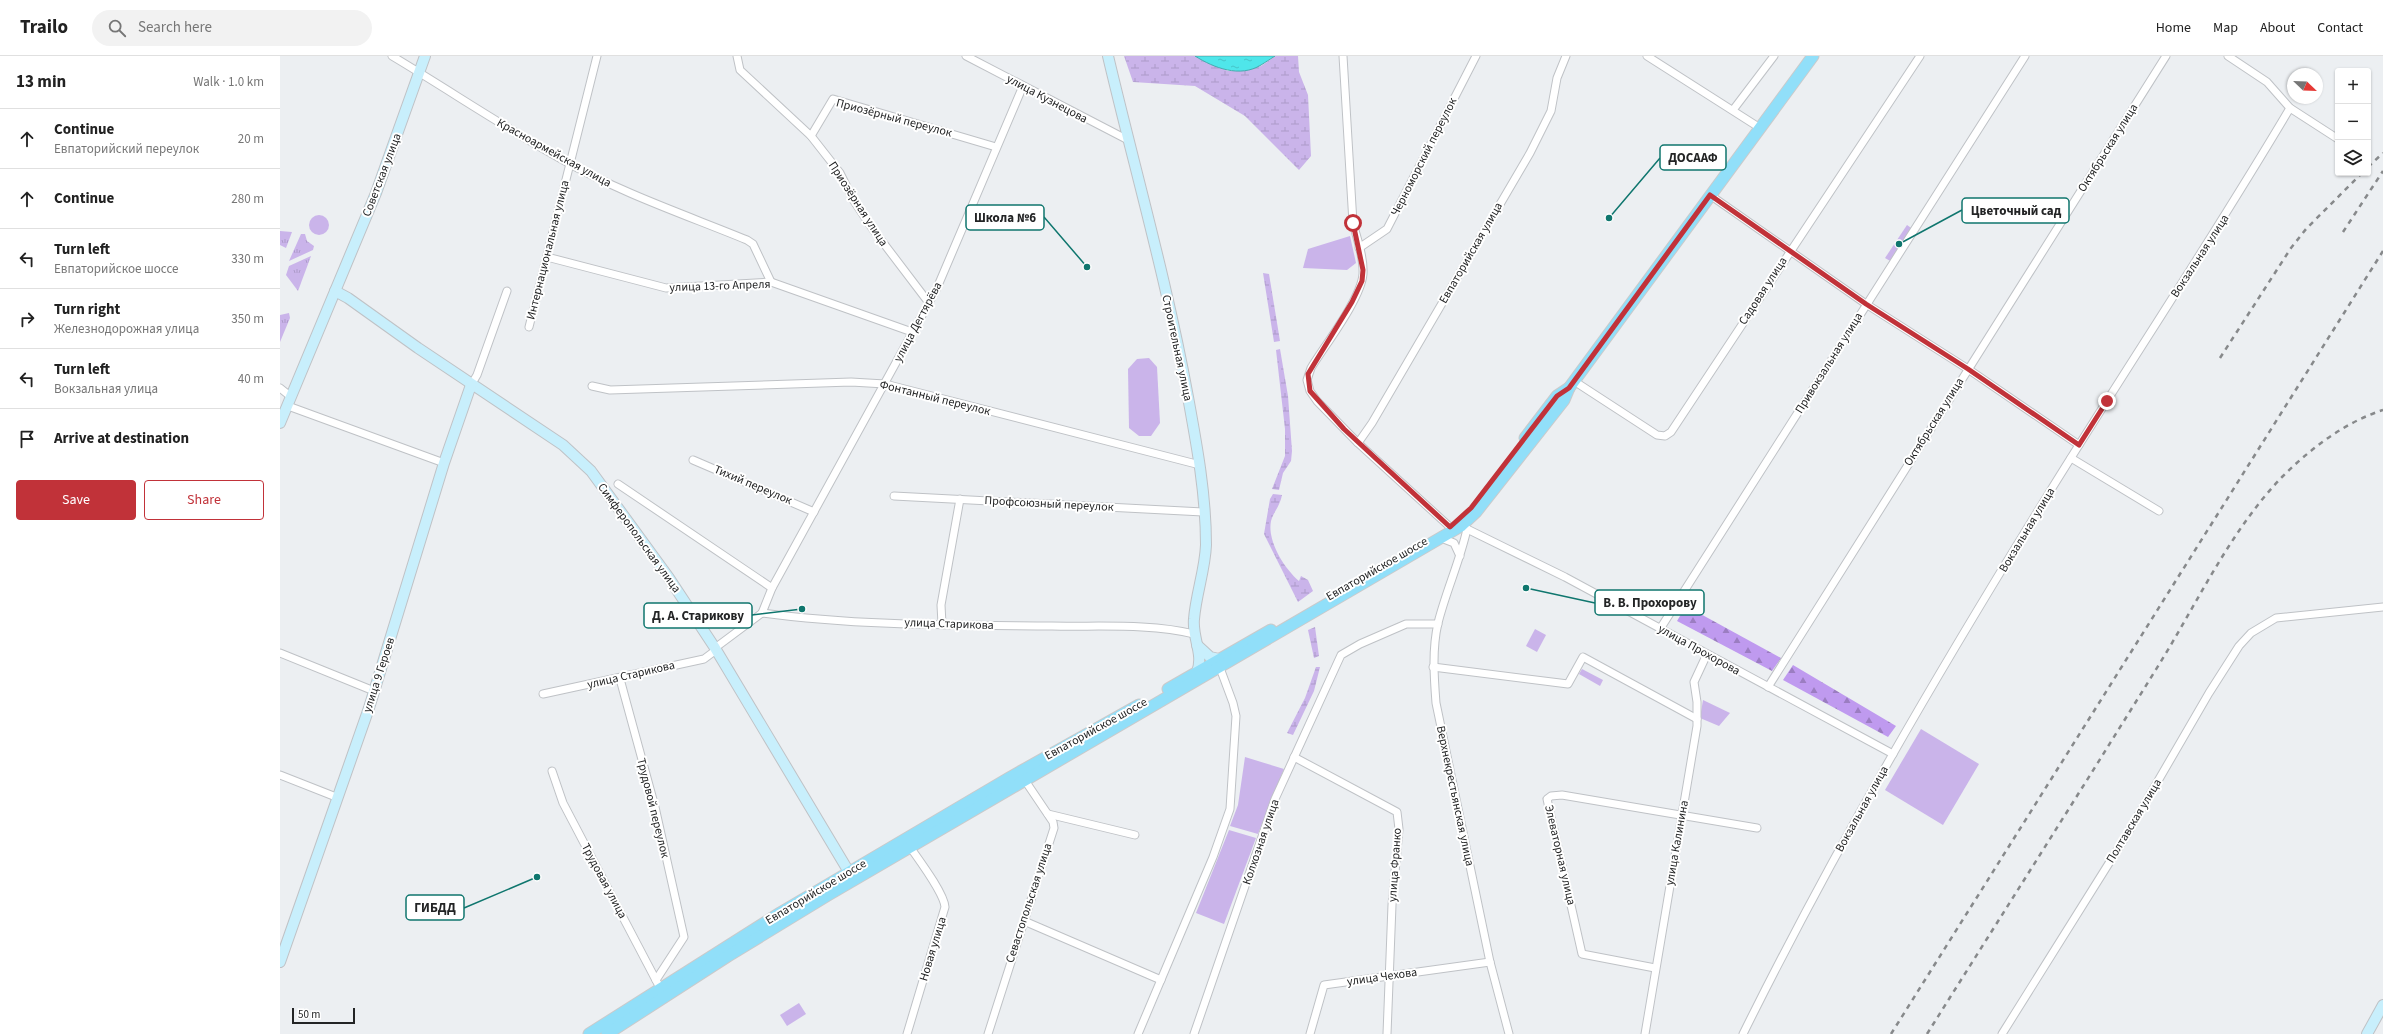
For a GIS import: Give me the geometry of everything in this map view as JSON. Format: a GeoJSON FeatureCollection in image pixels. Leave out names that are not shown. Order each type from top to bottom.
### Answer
{"type":"FeatureCollection","features":[{"type":"Feature","properties":{"kind":"main road","name":"Евпаторийское шоссе"},"geometry":{"type":"LineString","coordinates":[[589,1034],[659,985],[849,872],[1197,672],[1220,664],[1459,527],[1471,508],[1557,396],[1571,384],[1813,56]]}},
{"type":"Feature","properties":{"kind":"main road","name":"Евпаторийское шоссе"},"geometry":{"type":"LineString","coordinates":[[608,1034],[728,956],[1024,779],[1220,664],[1459,527]]}},
{"type":"Feature","properties":{"kind":"street","name":"Красноармейская улица"},"geometry":{"type":"LineString","coordinates":[[392,56],[462,101],[570,164],[606,182],[747,240],[753,244],[771,282]]}},
{"type":"Feature","properties":{"kind":"street","name":"Советская улица"},"geometry":{"type":"LineString","coordinates":[[280,423],[376,193],[420,74],[425,56]]}},
{"type":"Feature","properties":{"kind":"street","name":"Интернациональная улица"},"geometry":{"type":"LineString","coordinates":[[529,327],[597,56]]}},
{"type":"Feature","properties":{"kind":"street","name":"Приозёрная улица"},"geometry":{"type":"LineString","coordinates":[[737,56],[740,70],[811,136],[840,173],[854,201],[872,228],[929,303]]}},
{"type":"Feature","properties":{"kind":"street","name":"улица Кузнецова"},"geometry":{"type":"LineString","coordinates":[[966,56],[1128,140]]}},
{"type":"Feature","properties":{"kind":"street","name":"Строительная улица"},"geometry":{"type":"LineString","coordinates":[[1108,56],[1176,334],[1200,465],[1206,544],[1204,570],[1194,621],[1194,634],[1200,658],[1197,672]]}},
{"type":"Feature","properties":{"kind":"street"},"geometry":{"type":"LineString","coordinates":[[1343,56],[1353,223],[1359,248]]}},
{"type":"Feature","properties":{"kind":"street","name":"Черноморский переулок"},"geometry":{"type":"LineString","coordinates":[[1359,248],[1387,229],[1476,56]]}},
{"type":"Feature","properties":{"kind":"street","name":"Евпаторийская улица"},"geometry":{"type":"LineString","coordinates":[[1358,443],[1372,423],[1530,153],[1551,110],[1557,78],[1566,56]]}},
{"type":"Feature","properties":{"kind":"street"},"geometry":{"type":"LineString","coordinates":[[1647,56],[1656,58],[1760,128]]}},
{"type":"Feature","properties":{"kind":"street"},"geometry":{"type":"LineString","coordinates":[[1734,110],[1774,56]]}},
{"type":"Feature","properties":{"kind":"street","name":"Садовая улица"},"geometry":{"type":"LineString","coordinates":[[1571,384],[1657,435],[1666,436],[1920,56]]}},
{"type":"Feature","properties":{"kind":"street","name":"Привокзальная улица"},"geometry":{"type":"LineString","coordinates":[[1660,629],[2025,56]]}},
{"type":"Feature","properties":{"kind":"street","name":"Октябрьская улица"},"geometry":{"type":"LineString","coordinates":[[1768,687],[2166,56]]}},
{"type":"Feature","properties":{"kind":"street"},"geometry":{"type":"LineString","coordinates":[[2228,56],[2267,82],[2290,108],[2335,137]]}},
{"type":"Feature","properties":{"kind":"street","name":"улица Дегтярёва"},"geometry":{"type":"LineString","coordinates":[[762,613],[772,588],[937,288],[1023,86]]}},
{"type":"Feature","properties":{"kind":"street","name":"Приозёрный переулок"},"geometry":{"type":"LineString","coordinates":[[811,136],[833,99],[996,147]]}},
{"type":"Feature","properties":{"kind":"street","name":"Вокзальная улица"},"geometry":{"type":"LineString","coordinates":[[1743,1034],[1786,948],[1893,754],[2071,458],[2223,220],[2290,108]]}},
{"type":"Feature","properties":{"kind":"street"},"geometry":{"type":"LineString","coordinates":[[1710,195],[1866,304],[1968,369],[2079,445]]}},
{"type":"Feature","properties":{"kind":"street","name":"улица Прохорова"},"geometry":{"type":"LineString","coordinates":[[1359,248],[1363,270],[1359,288],[1311,368],[1307,380],[1310,391],[1317,401],[1358,443],[1459,527],[1566,577],[1893,754]]}},
{"type":"Feature","properties":{"kind":"street","name":"улица 13-го Апреля"},"geometry":{"type":"LineString","coordinates":[[547,257],[666,288],[771,282],[912,332]]}},
{"type":"Feature","properties":{"kind":"street"},"geometry":{"type":"LineString","coordinates":[[471,385],[477,375],[507,291]]}},
{"type":"Feature","properties":{"kind":"street","name":"Симферопольская улица"},"geometry":{"type":"LineString","coordinates":[[335,292],[348,298],[471,385],[563,444],[590,471],[669,578],[715,649],[849,872]]}},
{"type":"Feature","properties":{"kind":"street","name":"Фонтанный переулок"},"geometry":{"type":"LineString","coordinates":[[592,386],[610,390],[843,382],[885,384],[1200,465]]}},
{"type":"Feature","properties":{"kind":"street","name":"улица 9 Героев"},"geometry":{"type":"LineString","coordinates":[[280,962],[374,690],[444,463],[471,385]]}},
{"type":"Feature","properties":{"kind":"street"},"geometry":{"type":"LineString","coordinates":[[280,388],[289,401],[444,463]]}},
{"type":"Feature","properties":{"kind":"street"},"geometry":{"type":"LineString","coordinates":[[2071,458],[2158,511]]}},
{"type":"Feature","properties":{"kind":"street","name":"Тихий переулок"},"geometry":{"type":"LineString","coordinates":[[693,460],[814,512]]}},
{"type":"Feature","properties":{"kind":"street"},"geometry":{"type":"LineString","coordinates":[[618,484],[772,588]]}},
{"type":"Feature","properties":{"kind":"street","name":"Профсоюзный переулок"},"geometry":{"type":"LineString","coordinates":[[894,496],[1204,512]]}},
{"type":"Feature","properties":{"kind":"street"},"geometry":{"type":"LineString","coordinates":[[942,624],[941,605],[960,500]]}},
{"type":"Feature","properties":{"kind":"street","name":"Верхнекрестьянская улица"},"geometry":{"type":"LineString","coordinates":[[1459,527],[1460,558],[1438,624],[1433,667],[1436,703],[1490,962],[1509,1034]]}},
{"type":"Feature","properties":{"kind":"street"},"geometry":{"type":"LineString","coordinates":[[1441,538],[1457,547],[1460,558]]}},
{"type":"Feature","properties":{"kind":"street","name":"Полтавская улица"},"geometry":{"type":"LineString","coordinates":[[2002,1034],[2126,836],[2239,646],[2251,633],[2276,618],[2383,606]]}},
{"type":"Feature","properties":{"kind":"street","name":"улица Старикова"},"geometry":{"type":"LineString","coordinates":[[543,694],[620,679],[704,659],[762,613],[823,620],[1127,628],[1183,631],[1194,634]]}},
{"type":"Feature","properties":{"kind":"street","name":"Колхозная улица"},"geometry":{"type":"LineString","coordinates":[[1194,1034],[1275,799],[1341,655],[1360,644],[1406,624],[1438,624]]}},
{"type":"Feature","properties":{"kind":"street"},"geometry":{"type":"LineString","coordinates":[[1138,1034],[1230,809],[1236,716],[1220,664],[1197,645]]}},
{"type":"Feature","properties":{"kind":"street"},"geometry":{"type":"LineString","coordinates":[[280,653],[374,690]]}},
{"type":"Feature","properties":{"kind":"street","name":"улица Калинина"},"geometry":{"type":"LineString","coordinates":[[1645,1034],[1697,719],[1697,702],[1694,682],[1707,654]]}},
{"type":"Feature","properties":{"kind":"street"},"geometry":{"type":"LineString","coordinates":[[1433,667],[1568,684],[1584,657],[1697,719]]}},
{"type":"Feature","properties":{"kind":"street","name":"Трудовой переулок"},"geometry":{"type":"LineString","coordinates":[[620,679],[654,804],[684,937],[659,985]]}},
{"type":"Feature","properties":{"kind":"street","name":"улица Франко"},"geometry":{"type":"LineString","coordinates":[[1293,760],[1397,812],[1399,829],[1389,976],[1387,1034]]}},
{"type":"Feature","properties":{"kind":"street","name":"Трудовая улица"},"geometry":{"type":"LineString","coordinates":[[552,771],[563,803],[659,985]]}},
{"type":"Feature","properties":{"kind":"street"},"geometry":{"type":"LineString","coordinates":[[280,775],[336,797]]}},
{"type":"Feature","properties":{"kind":"street","name":"Севастопольская улица"},"geometry":{"type":"LineString","coordinates":[[988,1034],[1054,828],[1053,822],[1024,779]]}},
{"type":"Feature","properties":{"kind":"street","name":"Элеваторная улица"},"geometry":{"type":"LineString","coordinates":[[1655,968],[1582,954],[1547,799],[1551,796],[1562,795],[1757,828]]}},
{"type":"Feature","properties":{"kind":"street"},"geometry":{"type":"LineString","coordinates":[[1048,814],[1135,835]]}},
{"type":"Feature","properties":{"kind":"street","name":"Новая улица"},"geometry":{"type":"LineString","coordinates":[[906,1034],[944,908],[944,902],[938,891],[910,847]]}},
{"type":"Feature","properties":{"kind":"street"},"geometry":{"type":"LineString","coordinates":[[1024,920],[1161,980]]}},
{"type":"Feature","properties":{"kind":"street","name":"улица Чехова"},"geometry":{"type":"LineString","coordinates":[[1310,1034],[1324,985],[1490,962]]}},
{"type":"Feature","properties":{"kind":"street"},"geometry":{"type":"LineString","coordinates":[[2367,1034],[2383,1005]]}},
{"type":"Feature","properties":{"kind":"green space"},"geometry":{"type":"Polygon","coordinates":[[[1124,56],[1195,56],[1228,71],[1239,71],[1261,66],[1275,56],[1298,56],[1299,72],[1308,95],[1311,156],[1299,170],[1245,116],[1195,86],[1133,82],[1124,56]]]}},
{"type":"Feature","properties":{"kind":"green space"},"geometry":{"type":"Polygon","coordinates":[[[319,215],[326,218],[329,225],[326,232],[319,235],[312,232],[309,225],[312,218],[319,215]]]}},
{"type":"Feature","properties":{"kind":"green space"},"geometry":{"type":"Polygon","coordinates":[[[1907,225],[1914,230],[1892,262],[1885,258],[1907,225]]]}},
{"type":"Feature","properties":{"kind":"green space"},"geometry":{"type":"Polygon","coordinates":[[[280,231],[292,232],[286,248],[280,245],[280,231]]]}},
{"type":"Feature","properties":{"kind":"green space"},"geometry":{"type":"Polygon","coordinates":[[[301,234],[305,234],[307,241],[314,246],[313,250],[289,261],[301,234]]]}},
{"type":"Feature","properties":{"kind":"green space"},"geometry":{"type":"Polygon","coordinates":[[[1350,236],[1356,263],[1347,270],[1303,268],[1308,249],[1350,236]]]}},
{"type":"Feature","properties":{"kind":"green space"},"geometry":{"type":"Polygon","coordinates":[[[311,256],[298,291],[286,275],[289,266],[311,256]]]}},
{"type":"Feature","properties":{"kind":"green space"},"geometry":{"type":"Polygon","coordinates":[[[1263,273],[1269,274],[1280,341],[1274,342],[1263,273]]]}},
{"type":"Feature","properties":{"kind":"green space"},"geometry":{"type":"Polygon","coordinates":[[[289,313],[290,318],[280,342],[280,315],[289,313]]]}},
{"type":"Feature","properties":{"kind":"green space"},"geometry":{"type":"Polygon","coordinates":[[[1280,349],[1288,396],[1292,451],[1291,461],[1283,473],[1279,490],[1272,489],[1285,456],[1285,429],[1276,350],[1280,349]]]}},
{"type":"Feature","properties":{"kind":"green space"},"geometry":{"type":"Polygon","coordinates":[[[1149,358],[1157,367],[1160,423],[1151,436],[1139,436],[1129,428],[1128,369],[1137,359],[1149,358]]]}},
{"type":"Feature","properties":{"kind":"green space"},"geometry":{"type":"Polygon","coordinates":[[[1273,494],[1282,495],[1280,503],[1271,521],[1270,529],[1274,545],[1282,562],[1293,576],[1299,581],[1301,576],[1308,580],[1313,591],[1298,602],[1264,534],[1270,499],[1273,494]]]}},
{"type":"Feature","properties":{"kind":"green space"},"geometry":{"type":"Polygon","coordinates":[[[1686,606],[1781,658],[1772,671],[1677,621],[1686,606]]]}},
{"type":"Feature","properties":{"kind":"green space"},"geometry":{"type":"Polygon","coordinates":[[[1315,627],[1319,656],[1314,658],[1308,630],[1315,627]]]}},
{"type":"Feature","properties":{"kind":"green space"},"geometry":{"type":"Polygon","coordinates":[[[1535,629],[1546,635],[1537,652],[1526,646],[1535,629]]]}},
{"type":"Feature","properties":{"kind":"green space"},"geometry":{"type":"Polygon","coordinates":[[[1793,665],[1896,726],[1888,737],[1783,680],[1793,665]]]}},
{"type":"Feature","properties":{"kind":"green space"},"geometry":{"type":"Polygon","coordinates":[[[1316,667],[1320,667],[1314,691],[1293,735],[1287,733],[1305,698],[1316,667]]]}},
{"type":"Feature","properties":{"kind":"green space"},"geometry":{"type":"Polygon","coordinates":[[[1582,669],[1603,680],[1600,686],[1579,674],[1582,669]]]}},
{"type":"Feature","properties":{"kind":"green space"},"geometry":{"type":"Polygon","coordinates":[[[1703,700],[1730,713],[1719,726],[1700,718],[1703,700]]]}},
{"type":"Feature","properties":{"kind":"green space"},"geometry":{"type":"Polygon","coordinates":[[[1921,729],[1979,764],[1943,825],[1885,790],[1921,729]]]}},
{"type":"Feature","properties":{"kind":"green space"},"geometry":{"type":"Polygon","coordinates":[[[1245,757],[1284,769],[1258,834],[1230,826],[1238,805],[1245,757]]]}},
{"type":"Feature","properties":{"kind":"green space"},"geometry":{"type":"Polygon","coordinates":[[[1229,830],[1256,838],[1224,924],[1196,913],[1229,830]]]}},
{"type":"Feature","properties":{"kind":"green space"},"geometry":{"type":"Polygon","coordinates":[[[799,1003],[806,1014],[787,1026],[780,1015],[799,1003]]]}},
{"type":"Feature","properties":{"kind":"water"},"geometry":{"type":"Polygon","coordinates":[[[1195,56],[1275,56],[1253,69],[1236,71],[1219,68],[1195,56]]]}},
{"type":"Feature","properties":{"kind":"railway"},"geometry":{"type":"LineString","coordinates":[[2371,164],[2383,153]]}},
{"type":"Feature","properties":{"kind":"railway"},"geometry":{"type":"LineString","coordinates":[[2343,232],[2383,171]]}},
{"type":"Feature","properties":{"kind":"railway"},"geometry":{"type":"LineString","coordinates":[[2220,358],[2291,248],[2306,229],[2359,176]]}},
{"type":"Feature","properties":{"kind":"railway"},"geometry":{"type":"LineString","coordinates":[[1891,1034],[2383,251]]}},
{"type":"Feature","properties":{"kind":"railway"},"geometry":{"type":"LineString","coordinates":[[1927,1034],[2155,671],[2229,545],[2246,521],[2263,498],[2304,456],[2342,429],[2369,415],[2383,410]]}},
{"type":"Feature","properties":{"kind":"place","name":"ДОСААФ"},"geometry":{"type":"Point","coordinates":[1609,218]}},
{"type":"Feature","properties":{"kind":"place","name":"Цветочный сад"},"geometry":{"type":"Point","coordinates":[1899,244]}},
{"type":"Feature","properties":{"kind":"place","name":"Школа №6"},"geometry":{"type":"Point","coordinates":[1087,267]}},
{"type":"Feature","properties":{"kind":"place","name":"В. В. Прохорову"},"geometry":{"type":"Point","coordinates":[1526,588]}},
{"type":"Feature","properties":{"kind":"place","name":"Д. А. Старикову"},"geometry":{"type":"Point","coordinates":[802,609]}},
{"type":"Feature","properties":{"kind":"place","name":"ГИБДД"},"geometry":{"type":"Point","coordinates":[537,877]}},
{"type":"Feature","properties":{"kind":"route"},"geometry":{"type":"LineString","coordinates":[[1353,223],[1363,270],[1362,281],[1352,302],[1308,374],[1307,380],[1310,391],[1317,401],[1344,429],[1450,527],[1471,508],[1557,396],[1569,388],[1710,195],[1866,304],[1968,369],[2079,445],[2107,401]]}}]}
